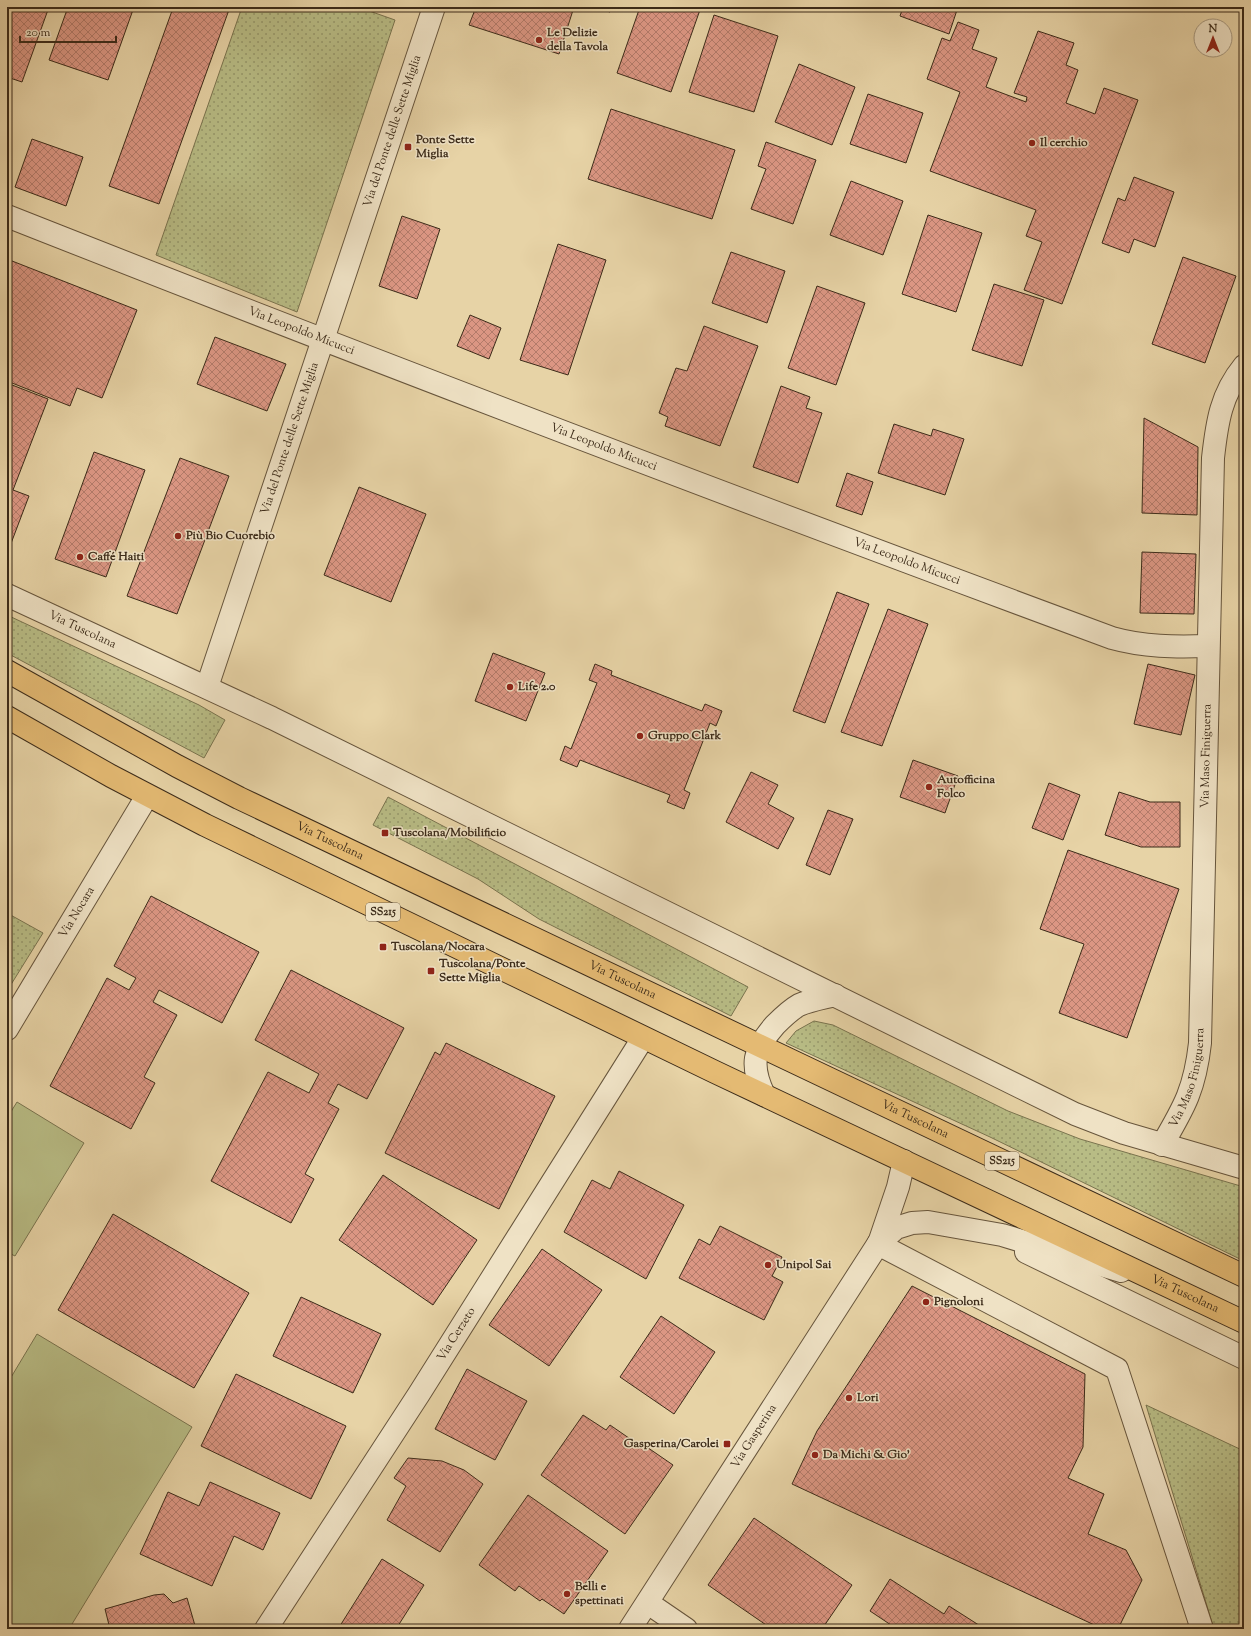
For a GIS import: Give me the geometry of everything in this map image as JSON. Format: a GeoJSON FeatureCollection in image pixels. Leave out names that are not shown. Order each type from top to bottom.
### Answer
{"type":"FeatureCollection","features":[{"type":"Feature","properties":{"kind":"main road","name":"Via Tuscolana"},"geometry":{"type":"LineString","coordinates":[[7,671],[177,766],[239,798],[1244,1276]]}},
{"type":"Feature","properties":{"kind":"main road","name":"Via Tuscolana"},"geometry":{"type":"LineString","coordinates":[[7,717],[147,796],[643,1038],[1244,1322]]}},
{"type":"Feature","properties":{"kind":"street","name":"Via del Ponte delle Sette Miglia"},"geometry":{"type":"LineString","coordinates":[[207,687],[434,7]]}},
{"type":"Feature","properties":{"kind":"street","name":"Via Leopoldo Micucci"},"geometry":{"type":"LineString","coordinates":[[7,216],[323,340],[1112,638],[1130,643],[1164,647],[1208,646]]}},
{"type":"Feature","properties":{"kind":"street","name":"Via Maso Finiguerra"},"geometry":{"type":"LineString","coordinates":[[1162,1145],[1190,1094],[1196,1074],[1201,1035],[1212,478],[1215,438],[1222,404],[1228,389],[1244,366]]}},
{"type":"Feature","properties":{"kind":"street","name":"Via Tuscolana"},"geometry":{"type":"LineString","coordinates":[[7,595],[207,687],[353,757],[1075,1114],[1108,1128],[1244,1168]]}},
{"type":"Feature","properties":{"kind":"street","name":"Via Nocara"},"geometry":{"type":"LineString","coordinates":[[7,1029],[107,865],[147,796]]}},
{"type":"Feature","properties":{"kind":"street"},"geometry":{"type":"LineString","coordinates":[[764,1095],[755,1071],[756,1059],[760,1045],[782,1018],[799,1005],[835,995]]}},
{"type":"Feature","properties":{"kind":"street","name":"Via Cerzeto"},"geometry":{"type":"LineString","coordinates":[[266,1629],[420,1394],[643,1038]]}},
{"type":"Feature","properties":{"kind":"street"},"geometry":{"type":"LineString","coordinates":[[878,1244],[898,1187],[904,1161]]}},
{"type":"Feature","properties":{"kind":"street"},"geometry":{"type":"LineString","coordinates":[[878,1244],[896,1228],[916,1222],[928,1222],[982,1231],[1044,1247],[1163,1283]]}},
{"type":"Feature","properties":{"kind":"street"},"geometry":{"type":"LineString","coordinates":[[982,1231],[1244,1358]]}},
{"type":"Feature","properties":{"kind":"street"},"geometry":{"type":"LineString","coordinates":[[878,1244],[1117,1369],[1202,1629]]}},
{"type":"Feature","properties":{"kind":"street","name":"Via Gasperina"},"geometry":{"type":"LineString","coordinates":[[630,1629],[878,1244]]}},
{"type":"Feature","properties":{"kind":"street"},"geometry":{"type":"LineString","coordinates":[[648,1602],[686,1629]]}},
{"type":"Feature","properties":{"kind":"green space"},"geometry":{"type":"Polygon","coordinates":[[[242,7],[358,7],[395,20],[297,312],[156,255],[242,7]]]}},
{"type":"Feature","properties":{"kind":"green space"},"geometry":{"type":"Polygon","coordinates":[[[7,615],[199,705],[225,720],[204,758],[7,653],[7,615]]]}},
{"type":"Feature","properties":{"kind":"green space"},"geometry":{"type":"Polygon","coordinates":[[[388,797],[748,987],[731,1016],[539,919],[478,879],[373,825],[388,797]]]}},
{"type":"Feature","properties":{"kind":"green space"},"geometry":{"type":"Polygon","coordinates":[[[7,913],[43,933],[7,991],[7,913]]]}},
{"type":"Feature","properties":{"kind":"green space"},"geometry":{"type":"Polygon","coordinates":[[[814,1021],[833,1025],[1008,1111],[1080,1139],[1244,1187],[1244,1261],[990,1137],[786,1043],[796,1031],[814,1021]]]}},
{"type":"Feature","properties":{"kind":"green space"},"geometry":{"type":"Polygon","coordinates":[[[17,1102],[84,1143],[15,1256],[7,1252],[7,1118],[17,1102]]]}},
{"type":"Feature","properties":{"kind":"green space"},"geometry":{"type":"Polygon","coordinates":[[[37,1334],[192,1427],[69,1629],[7,1628],[7,1384],[37,1334]]]}},
{"type":"Feature","properties":{"kind":"green space"},"geometry":{"type":"Polygon","coordinates":[[[1146,1405],[1244,1451],[1244,1629],[1214,1629],[1146,1405]]]}},
{"type":"Feature","properties":{"kind":"building"},"geometry":{"type":"Polygon","coordinates":[[[7,7],[49,7],[22,82],[7,77],[7,7]]]}},
{"type":"Feature","properties":{"kind":"building"},"geometry":{"type":"Polygon","coordinates":[[[68,7],[134,7],[108,80],[49,60],[68,7]]]}},
{"type":"Feature","properties":{"kind":"building"},"geometry":{"type":"Polygon","coordinates":[[[170,7],[230,7],[159,204],[109,186],[173,8],[170,7]]]}},
{"type":"Feature","properties":{"kind":"building","name":"Le Delizie della Tavola"},"geometry":{"type":"Polygon","coordinates":[[[476,7],[574,7],[559,54],[469,25],[476,7]]]}},
{"type":"Feature","properties":{"kind":"building"},"geometry":{"type":"Polygon","coordinates":[[[593,7],[612,7],[610,12],[593,7]]]}},
{"type":"Feature","properties":{"kind":"building"},"geometry":{"type":"Polygon","coordinates":[[[640,7],[701,7],[671,92],[617,73],[640,7]]]}},
{"type":"Feature","properties":{"kind":"building"},"geometry":{"type":"Polygon","coordinates":[[[903,7],[958,7],[949,34],[900,16],[903,7]]]}},
{"type":"Feature","properties":{"kind":"building"},"geometry":{"type":"Polygon","coordinates":[[[714,15],[778,36],[754,112],[689,92],[714,15]]]}},
{"type":"Feature","properties":{"kind":"building","name":"Il cerchio"},"geometry":{"type":"Polygon","coordinates":[[[958,22],[979,30],[972,49],[997,58],[986,87],[1026,102],[1027,97],[1014,93],[1038,31],[1074,43],[1066,65],[1078,70],[1066,103],[1095,114],[1104,88],[1138,100],[1062,304],[1024,290],[1042,242],[1026,236],[1036,210],[930,171],[960,92],[927,79],[942,38],[950,41],[958,22]]]}},
{"type":"Feature","properties":{"kind":"building"},"geometry":{"type":"Polygon","coordinates":[[[799,64],[855,87],[832,145],[775,122],[799,64]]]}},
{"type":"Feature","properties":{"kind":"building"},"geometry":{"type":"Polygon","coordinates":[[[868,94],[923,113],[906,163],[850,144],[868,94]]]}},
{"type":"Feature","properties":{"kind":"building"},"geometry":{"type":"Polygon","coordinates":[[[611,109],[735,150],[712,219],[588,179],[611,109]]]}},
{"type":"Feature","properties":{"kind":"building"},"geometry":{"type":"Polygon","coordinates":[[[32,139],[83,157],[66,206],[15,187],[32,139]]]}},
{"type":"Feature","properties":{"kind":"building"},"geometry":{"type":"Polygon","coordinates":[[[766,142],[816,160],[793,224],[751,209],[766,169],[758,166],[766,142]]]}},
{"type":"Feature","properties":{"kind":"building"},"geometry":{"type":"Polygon","coordinates":[[[1134,177],[1174,192],[1155,247],[1134,239],[1129,253],[1102,243],[1118,198],[1125,201],[1134,177]]]}},
{"type":"Feature","properties":{"kind":"building"},"geometry":{"type":"Polygon","coordinates":[[[851,181],[903,201],[883,255],[830,235],[851,181]]]}},
{"type":"Feature","properties":{"kind":"building"},"geometry":{"type":"Polygon","coordinates":[[[928,215],[982,233],[956,312],[902,294],[928,215]]]}},
{"type":"Feature","properties":{"kind":"building"},"geometry":{"type":"Polygon","coordinates":[[[402,216],[440,229],[417,299],[379,286],[402,216]]]}},
{"type":"Feature","properties":{"kind":"building"},"geometry":{"type":"Polygon","coordinates":[[[558,244],[606,260],[568,375],[520,360],[558,244]]]}},
{"type":"Feature","properties":{"kind":"building"},"geometry":{"type":"Polygon","coordinates":[[[731,252],[785,271],[767,323],[712,303],[731,252]]]}},
{"type":"Feature","properties":{"kind":"building"},"geometry":{"type":"Polygon","coordinates":[[[1183,257],[1236,276],[1205,363],[1152,344],[1183,257]]]}},
{"type":"Feature","properties":{"kind":"building"},"geometry":{"type":"Polygon","coordinates":[[[7,259],[137,310],[102,398],[77,388],[70,406],[7,381],[7,259]]]}},
{"type":"Feature","properties":{"kind":"building"},"geometry":{"type":"Polygon","coordinates":[[[994,284],[1044,300],[1022,366],[972,350],[994,284]]]}},
{"type":"Feature","properties":{"kind":"building"},"geometry":{"type":"Polygon","coordinates":[[[817,286],[865,303],[836,385],[788,368],[817,286]]]}},
{"type":"Feature","properties":{"kind":"building"},"geometry":{"type":"Polygon","coordinates":[[[470,315],[501,328],[489,359],[457,346],[470,315]]]}},
{"type":"Feature","properties":{"kind":"building"},"geometry":{"type":"Polygon","coordinates":[[[704,326],[758,346],[720,446],[665,426],[668,417],[659,413],[676,368],[687,371],[704,326]]]}},
{"type":"Feature","properties":{"kind":"building"},"geometry":{"type":"Polygon","coordinates":[[[215,337],[286,364],[267,411],[197,384],[215,337]]]}},
{"type":"Feature","properties":{"kind":"building"},"geometry":{"type":"Polygon","coordinates":[[[7,383],[48,399],[13,490],[29,496],[7,554],[7,383]]]}},
{"type":"Feature","properties":{"kind":"building"},"geometry":{"type":"Polygon","coordinates":[[[781,386],[810,397],[806,408],[822,413],[798,483],[753,467],[781,386]]]}},
{"type":"Feature","properties":{"kind":"building"},"geometry":{"type":"Polygon","coordinates":[[[1144,418],[1198,447],[1197,515],[1142,513],[1144,418]]]}},
{"type":"Feature","properties":{"kind":"building"},"geometry":{"type":"Polygon","coordinates":[[[894,424],[931,436],[933,429],[964,439],[945,495],[878,473],[894,424]]]}},
{"type":"Feature","properties":{"kind":"building"},"geometry":{"type":"Polygon","coordinates":[[[94,452],[145,470],[106,577],[55,559],[94,452]]]}},
{"type":"Feature","properties":{"kind":"building","name":"Più Bio Cuorebio"},"geometry":{"type":"Polygon","coordinates":[[[180,458],[229,476],[177,614],[127,596],[180,458]]]}},
{"type":"Feature","properties":{"kind":"building"},"geometry":{"type":"Polygon","coordinates":[[[847,473],[873,482],[862,515],[836,506],[847,473]]]}},
{"type":"Feature","properties":{"kind":"building"},"geometry":{"type":"Polygon","coordinates":[[[359,487],[426,514],[391,602],[324,575],[359,487]]]}},
{"type":"Feature","properties":{"kind":"building"},"geometry":{"type":"Polygon","coordinates":[[[1142,552],[1196,554],[1194,614],[1140,613],[1142,552]]]}},
{"type":"Feature","properties":{"kind":"building"},"geometry":{"type":"Polygon","coordinates":[[[837,592],[869,604],[825,723],[793,711],[837,592]]]}},
{"type":"Feature","properties":{"kind":"building"},"geometry":{"type":"Polygon","coordinates":[[[888,609],[928,624],[882,746],[841,732],[888,609]]]}},
{"type":"Feature","properties":{"kind":"building","name":"Life 2.0"},"geometry":{"type":"Polygon","coordinates":[[[493,653],[545,673],[526,721],[475,701],[493,653]]]}},
{"type":"Feature","properties":{"kind":"building","name":"Gruppo Clark"},"geometry":{"type":"Polygon","coordinates":[[[595,664],[612,671],[611,675],[702,711],[705,704],[722,711],[716,726],[710,723],[684,790],[690,793],[684,809],[667,802],[670,795],[580,760],[577,767],[560,760],[565,746],[571,749],[597,683],[589,680],[595,664]]]}},
{"type":"Feature","properties":{"kind":"building"},"geometry":{"type":"Polygon","coordinates":[[[1148,664],[1195,675],[1181,735],[1134,724],[1148,664]]]}},
{"type":"Feature","properties":{"kind":"building","name":"Autofficina Folco"},"geometry":{"type":"Polygon","coordinates":[[[913,760],[958,776],[945,813],[900,797],[913,760]]]}},
{"type":"Feature","properties":{"kind":"building"},"geometry":{"type":"Polygon","coordinates":[[[751,772],[778,785],[768,804],[794,818],[778,849],[726,822],[751,772]]]}},
{"type":"Feature","properties":{"kind":"building"},"geometry":{"type":"Polygon","coordinates":[[[1049,783],[1080,795],[1063,840],[1032,828],[1049,783]]]}},
{"type":"Feature","properties":{"kind":"building"},"geometry":{"type":"Polygon","coordinates":[[[1119,792],[1150,802],[1180,802],[1180,847],[1141,847],[1105,835],[1119,792]]]}},
{"type":"Feature","properties":{"kind":"building"},"geometry":{"type":"Polygon","coordinates":[[[828,810],[853,819],[830,875],[806,865],[828,810]]]}},
{"type":"Feature","properties":{"kind":"building"},"geometry":{"type":"Polygon","coordinates":[[[1068,850],[1179,889],[1127,1038],[1059,1013],[1084,944],[1040,929],[1068,850]]]}},
{"type":"Feature","properties":{"kind":"building"},"geometry":{"type":"Polygon","coordinates":[[[151,896],[259,952],[222,1023],[159,990],[153,1002],[177,1015],[144,1077],[155,1083],[131,1129],[50,1086],[107,978],[129,990],[136,978],[114,966],[151,896]]]}},
{"type":"Feature","properties":{"kind":"building"},"geometry":{"type":"Polygon","coordinates":[[[291,970],[404,1028],[367,1099],[338,1084],[328,1103],[339,1109],[305,1174],[314,1179],[291,1223],[211,1181],[268,1072],[309,1093],[319,1074],[255,1040],[291,970]]]}},
{"type":"Feature","properties":{"kind":"building"},"geometry":{"type":"Polygon","coordinates":[[[446,1043],[555,1096],[499,1209],[385,1153],[435,1052],[440,1055],[446,1043]]]}},
{"type":"Feature","properties":{"kind":"building"},"geometry":{"type":"Polygon","coordinates":[[[619,1171],[684,1205],[646,1279],[564,1232],[592,1180],[610,1189],[619,1171]]]}},
{"type":"Feature","properties":{"kind":"building"},"geometry":{"type":"Polygon","coordinates":[[[383,1175],[477,1240],[433,1305],[339,1240],[383,1175]]]}},
{"type":"Feature","properties":{"kind":"building"},"geometry":{"type":"Polygon","coordinates":[[[113,1214],[249,1293],[194,1388],[58,1310],[113,1214]]]}},
{"type":"Feature","properties":{"kind":"building"},"geometry":{"type":"Polygon","coordinates":[[[720,1226],[782,1257],[772,1276],[783,1282],[764,1320],[679,1278],[699,1239],[710,1245],[720,1226]]]}},
{"type":"Feature","properties":{"kind":"building"},"geometry":{"type":"Polygon","coordinates":[[[542,1249],[602,1290],[549,1366],[489,1325],[542,1249]]]}},
{"type":"Feature","properties":{"kind":"building"},"geometry":{"type":"Polygon","coordinates":[[[912,1286],[1085,1374],[1083,1447],[1068,1478],[1104,1494],[1088,1534],[1126,1550],[1142,1580],[1118,1629],[1103,1629],[792,1484],[817,1431],[912,1286]]]}},
{"type":"Feature","properties":{"kind":"building"},"geometry":{"type":"Polygon","coordinates":[[[301,1297],[381,1334],[353,1393],[273,1356],[301,1297]]]}},
{"type":"Feature","properties":{"kind":"building"},"geometry":{"type":"Polygon","coordinates":[[[661,1316],[715,1352],[674,1414],[620,1377],[661,1316]]]}},
{"type":"Feature","properties":{"kind":"building"},"geometry":{"type":"Polygon","coordinates":[[[467,1369],[527,1401],[495,1460],[435,1429],[467,1369]]]}},
{"type":"Feature","properties":{"kind":"building"},"geometry":{"type":"Polygon","coordinates":[[[236,1374],[346,1426],[311,1499],[201,1446],[236,1374]]]}},
{"type":"Feature","properties":{"kind":"building"},"geometry":{"type":"Polygon","coordinates":[[[583,1415],[606,1430],[610,1425],[639,1445],[641,1443],[673,1465],[625,1534],[541,1475],[583,1415]]]}},
{"type":"Feature","properties":{"kind":"building"},"geometry":{"type":"Polygon","coordinates":[[[408,1458],[442,1461],[464,1470],[483,1484],[440,1552],[387,1520],[406,1486],[394,1478],[408,1458]]]}},
{"type":"Feature","properties":{"kind":"building"},"geometry":{"type":"Polygon","coordinates":[[[210,1482],[280,1513],[263,1550],[234,1536],[212,1586],[140,1554],[168,1492],[199,1506],[210,1482]]]}},
{"type":"Feature","properties":{"kind":"building"},"geometry":{"type":"Polygon","coordinates":[[[528,1495],[608,1551],[564,1614],[542,1599],[540,1601],[519,1586],[515,1591],[479,1565],[528,1495]]]}},
{"type":"Feature","properties":{"kind":"building"},"geometry":{"type":"Polygon","coordinates":[[[754,1518],[852,1585],[822,1629],[772,1629],[708,1585],[754,1518]]]}},
{"type":"Feature","properties":{"kind":"building"},"geometry":{"type":"Polygon","coordinates":[[[382,1559],[424,1585],[396,1629],[338,1629],[382,1559]]]}},
{"type":"Feature","properties":{"kind":"building"},"geometry":{"type":"Polygon","coordinates":[[[890,1579],[944,1614],[949,1606],[985,1629],[897,1629],[870,1611],[890,1579]]]}},
{"type":"Feature","properties":{"kind":"building"},"geometry":{"type":"Polygon","coordinates":[[[164,1594],[173,1603],[187,1598],[196,1629],[110,1629],[105,1609],[154,1595],[164,1594]]]}},
{"type":"Feature","properties":{"kind":"place","name":"Le Delizie della Tavola"},"geometry":{"type":"Point","coordinates":[539,40]}},
{"type":"Feature","properties":{"kind":"place","name":"Il cerchio"},"geometry":{"type":"Point","coordinates":[1032,143]}},
{"type":"Feature","properties":{"kind":"place","name":"Ponte Sette Miglia"},"geometry":{"type":"Point","coordinates":[408,147]}},
{"type":"Feature","properties":{"kind":"place","name":"Più Bio Cuorebio"},"geometry":{"type":"Point","coordinates":[178,536]}},
{"type":"Feature","properties":{"kind":"place","name":"Caffé Haiti"},"geometry":{"type":"Point","coordinates":[80,557]}},
{"type":"Feature","properties":{"kind":"place","name":"Life 2.0"},"geometry":{"type":"Point","coordinates":[510,687]}},
{"type":"Feature","properties":{"kind":"place","name":"Gruppo Clark"},"geometry":{"type":"Point","coordinates":[640,736]}},
{"type":"Feature","properties":{"kind":"place","name":"Autofficina Folco"},"geometry":{"type":"Point","coordinates":[929,787]}},
{"type":"Feature","properties":{"kind":"place","name":"Tuscolana/Mobilificio"},"geometry":{"type":"Point","coordinates":[385,833]}},
{"type":"Feature","properties":{"kind":"place","name":"Tuscolana/Nocara"},"geometry":{"type":"Point","coordinates":[383,947]}},
{"type":"Feature","properties":{"kind":"place","name":"Tuscolana/Ponte Sette Miglia"},"geometry":{"type":"Point","coordinates":[431,971]}},
{"type":"Feature","properties":{"kind":"place","name":"Unipol Sai"},"geometry":{"type":"Point","coordinates":[768,1265]}},
{"type":"Feature","properties":{"kind":"place","name":"Pignoloni"},"geometry":{"type":"Point","coordinates":[926,1302]}},
{"type":"Feature","properties":{"kind":"place","name":"Lori"},"geometry":{"type":"Point","coordinates":[849,1398]}},
{"type":"Feature","properties":{"kind":"place","name":"Gasperina/Carolei"},"geometry":{"type":"Point","coordinates":[727,1444]}},
{"type":"Feature","properties":{"kind":"place","name":"Da Michi & Gio'"},"geometry":{"type":"Point","coordinates":[815,1455]}},
{"type":"Feature","properties":{"kind":"place","name":"Belli e spettinati"},"geometry":{"type":"Point","coordinates":[567,1594]}}]}
